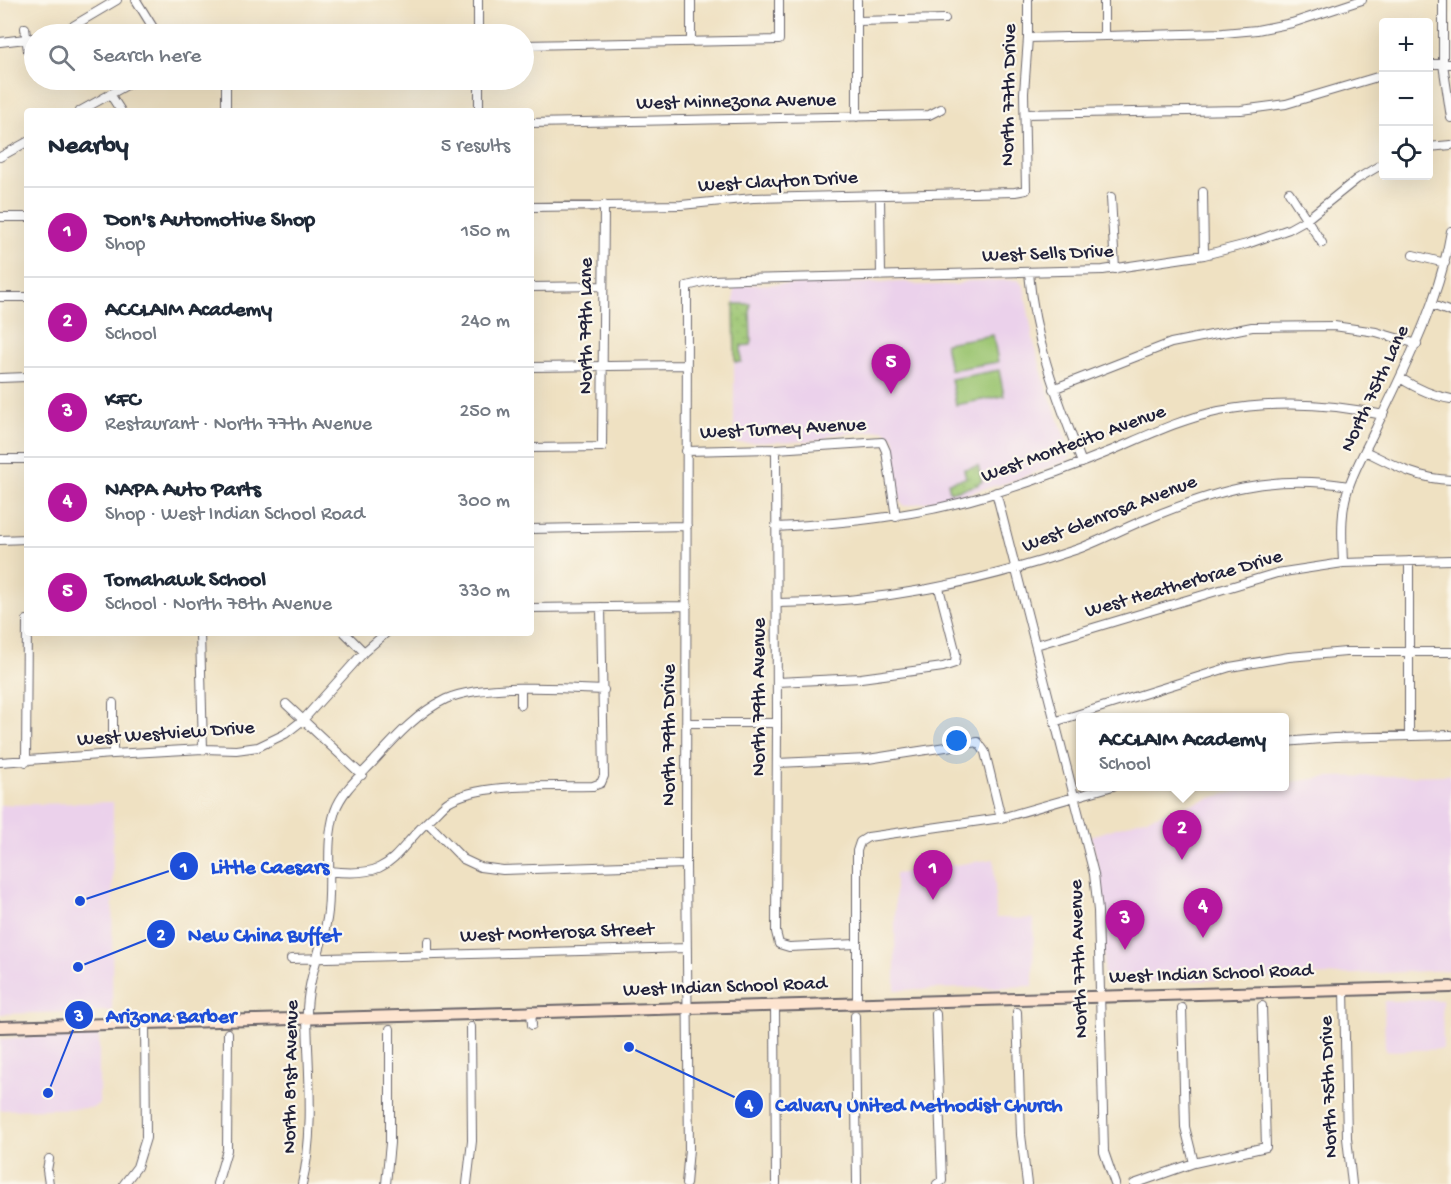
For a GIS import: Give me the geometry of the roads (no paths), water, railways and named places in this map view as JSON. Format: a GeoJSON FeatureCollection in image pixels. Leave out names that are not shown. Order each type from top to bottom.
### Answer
{"type":"FeatureCollection","features":[{"type":"Feature","properties":{"kind":"main road","name":"West Indian School Road"},"geometry":{"type":"LineString","coordinates":[[0,1027],[1451,987]]}},
{"type":"Feature","properties":{"kind":"street"},"geometry":{"type":"LineString","coordinates":[[76,24],[117,0]]}},
{"type":"Feature","properties":{"kind":"street"},"geometry":{"type":"LineString","coordinates":[[136,0],[151,24]]}},
{"type":"Feature","properties":{"kind":"street"},"geometry":{"type":"LineString","coordinates":[[478,0],[478,24]]}},
{"type":"Feature","properties":{"kind":"street"},"geometry":{"type":"LineString","coordinates":[[691,0],[691,42]]}},
{"type":"Feature","properties":{"kind":"street"},"geometry":{"type":"LineString","coordinates":[[534,45],[779,40],[779,0]]}},
{"type":"Feature","properties":{"kind":"street"},"geometry":{"type":"LineString","coordinates":[[857,0],[857,117]]}},
{"type":"Feature","properties":{"kind":"street","name":"North 77th Drive"},"geometry":{"type":"LineString","coordinates":[[1026,190],[1024,93],[1028,0]]}},
{"type":"Feature","properties":{"kind":"street"},"geometry":{"type":"LineString","coordinates":[[1104,0],[1104,35]]}},
{"type":"Feature","properties":{"kind":"street"},"geometry":{"type":"LineString","coordinates":[[1028,38],[1223,33],[1257,30],[1292,23],[1362,0]]}},
{"type":"Feature","properties":{"kind":"street"},"geometry":{"type":"LineString","coordinates":[[1443,0],[1451,118]]}},
{"type":"Feature","properties":{"kind":"street"},"geometry":{"type":"LineString","coordinates":[[857,21],[945,19]]}},
{"type":"Feature","properties":{"kind":"street"},"geometry":{"type":"LineString","coordinates":[[0,42],[24,40]]}},
{"type":"Feature","properties":{"kind":"street"},"geometry":{"type":"LineString","coordinates":[[1024,114],[1241,110],[1286,104],[1379,76]]}},
{"type":"Feature","properties":{"kind":"street"},"geometry":{"type":"LineString","coordinates":[[85,108],[117,90]]}},
{"type":"Feature","properties":{"kind":"street"},"geometry":{"type":"LineString","coordinates":[[226,90],[226,108]]}},
{"type":"Feature","properties":{"kind":"street"},"geometry":{"type":"LineString","coordinates":[[479,90],[479,108]]}},
{"type":"Feature","properties":{"kind":"street"},"geometry":{"type":"LineString","coordinates":[[110,94],[119,108]]}},
{"type":"Feature","properties":{"kind":"street","name":"West Minnezona Avenue"},"geometry":{"type":"LineString","coordinates":[[534,123],[929,115],[941,109]]}},
{"type":"Feature","properties":{"kind":"street"},"geometry":{"type":"LineString","coordinates":[[0,157],[24,144]]}},
{"type":"Feature","properties":{"kind":"street"},"geometry":{"type":"LineString","coordinates":[[1433,147],[1451,145]]}},
{"type":"Feature","properties":{"kind":"street","name":"West Sells Drive"},"geometry":{"type":"LineString","coordinates":[[687,286],[722,280],[1115,269],[1204,255],[1277,234],[1307,219],[1357,179],[1379,165]]}},
{"type":"Feature","properties":{"kind":"street","name":"West Clayton Drive"},"geometry":{"type":"LineString","coordinates":[[534,207],[681,205],[753,198],[1026,190]]}},
{"type":"Feature","properties":{"kind":"street"},"geometry":{"type":"LineString","coordinates":[[1203,192],[1204,255]]}},
{"type":"Feature","properties":{"kind":"street"},"geometry":{"type":"LineString","coordinates":[[1289,192],[1322,243]]}},
{"type":"Feature","properties":{"kind":"street"},"geometry":{"type":"LineString","coordinates":[[880,195],[881,276]]}},
{"type":"Feature","properties":{"kind":"street"},"geometry":{"type":"LineString","coordinates":[[1111,197],[1115,269]]}},
{"type":"Feature","properties":{"kind":"street","name":"North 79th Lane"},"geometry":{"type":"LineString","coordinates":[[534,448],[602,447],[604,205]]}},
{"type":"Feature","properties":{"kind":"street"},"geometry":{"type":"LineString","coordinates":[[0,217],[24,217]]}},
{"type":"Feature","properties":{"kind":"street","name":"North 75th Lane"},"geometry":{"type":"LineString","coordinates":[[1343,563],[1341,526],[1349,486],[1417,344],[1445,263],[1451,231]]}},
{"type":"Feature","properties":{"kind":"street"},"geometry":{"type":"LineString","coordinates":[[1413,255],[1445,263]]}},
{"type":"Feature","properties":{"kind":"street"},"geometry":{"type":"LineString","coordinates":[[1029,273],[1041,349],[1053,389],[1082,463]]}},
{"type":"Feature","properties":{"kind":"street"},"geometry":{"type":"LineString","coordinates":[[534,288],[603,286]]}},
{"type":"Feature","properties":{"kind":"street","name":"North 79th Drive"},"geometry":{"type":"LineString","coordinates":[[686,1184],[689,1149],[686,864],[687,286]]}},
{"type":"Feature","properties":{"kind":"street"},"geometry":{"type":"LineString","coordinates":[[0,297],[24,297]]}},
{"type":"Feature","properties":{"kind":"street"},"geometry":{"type":"LineString","coordinates":[[1432,305],[1451,312]]}},
{"type":"Feature","properties":{"kind":"street"},"geometry":{"type":"LineString","coordinates":[[1053,389],[1171,343],[1252,327],[1334,326],[1376,332],[1417,344]]}},
{"type":"Feature","properties":{"kind":"street"},"geometry":{"type":"LineString","coordinates":[[534,367],[686,365]]}},
{"type":"Feature","properties":{"kind":"street"},"geometry":{"type":"LineString","coordinates":[[0,378],[24,378]]}},
{"type":"Feature","properties":{"kind":"street"},"geometry":{"type":"LineString","coordinates":[[1400,378],[1438,397],[1451,399]]}},
{"type":"Feature","properties":{"kind":"street","name":"West Montecito Avenue"},"geometry":{"type":"LineString","coordinates":[[776,527],[896,517],[942,508],[1082,463],[1168,427],[1218,411],[1259,406],[1297,405],[1334,406],[1383,415]]}},
{"type":"Feature","properties":{"kind":"street","name":"West Turney Avenue"},"geometry":{"type":"LineString","coordinates":[[686,451],[776,449],[882,442],[886,451],[896,517]]}},
{"type":"Feature","properties":{"kind":"street","name":"North 79th Avenue"},"geometry":{"type":"LineString","coordinates":[[776,449],[776,932],[779,944],[789,947],[857,944]]}},
{"type":"Feature","properties":{"kind":"street"},"geometry":{"type":"LineString","coordinates":[[1365,451],[1406,471],[1431,479],[1451,480]]}},
{"type":"Feature","properties":{"kind":"street"},"geometry":{"type":"LineString","coordinates":[[0,459],[24,459]]}},
{"type":"Feature","properties":{"kind":"street","name":"West Glenrosa Avenue"},"geometry":{"type":"LineString","coordinates":[[777,603],[852,601],[939,588],[1077,549],[1211,494],[1266,483],[1302,481],[1349,486]]}},
{"type":"Feature","properties":{"kind":"street","name":"North 77th Avenue"},"geometry":{"type":"LineString","coordinates":[[996,492],[1057,721],[1094,874],[1098,911],[1104,1152],[1115,1184]]}},
{"type":"Feature","properties":{"kind":"street"},"geometry":{"type":"LineString","coordinates":[[534,529],[687,526]]}},
{"type":"Feature","properties":{"kind":"street"},"geometry":{"type":"LineString","coordinates":[[0,540],[24,539]]}},
{"type":"Feature","properties":{"kind":"street"},"geometry":{"type":"LineString","coordinates":[[1409,561],[1409,736]]}},
{"type":"Feature","properties":{"kind":"street","name":"West Heatherbrae Drive"},"geometry":{"type":"LineString","coordinates":[[1036,645],[1277,573],[1343,563],[1451,561]]}},
{"type":"Feature","properties":{"kind":"street"},"geometry":{"type":"LineString","coordinates":[[777,682],[861,678],[943,667],[955,663],[956,654],[939,588]]}},
{"type":"Feature","properties":{"kind":"street"},"geometry":{"type":"LineString","coordinates":[[534,608],[687,606]]}},
{"type":"Feature","properties":{"kind":"street"},"geometry":{"type":"LineString","coordinates":[[329,871],[354,874],[372,871],[389,864],[448,802],[473,792],[494,789],[593,786],[601,783],[604,776],[601,607]]}},
{"type":"Feature","properties":{"kind":"street"},"geometry":{"type":"LineString","coordinates":[[27,636],[27,762]]}},
{"type":"Feature","properties":{"kind":"street"},"geometry":{"type":"LineString","coordinates":[[200,636],[203,749]]}},
{"type":"Feature","properties":{"kind":"street"},"geometry":{"type":"LineString","coordinates":[[348,636],[364,652]]}},
{"type":"Feature","properties":{"kind":"street"},"geometry":{"type":"LineString","coordinates":[[303,720],[364,652],[383,636]]}},
{"type":"Feature","properties":{"kind":"street"},"geometry":{"type":"LineString","coordinates":[[1083,713],[1230,667],[1289,657],[1346,652],[1451,652]]}},
{"type":"Feature","properties":{"kind":"street"},"geometry":{"type":"LineString","coordinates":[[286,704],[362,775],[400,732],[446,699],[467,693],[521,689],[603,690]]}},
{"type":"Feature","properties":{"kind":"street"},"geometry":{"type":"LineString","coordinates":[[521,689],[521,705]]}},
{"type":"Feature","properties":{"kind":"street"},"geometry":{"type":"LineString","coordinates":[[113,703],[113,754]]}},
{"type":"Feature","properties":{"kind":"street"},"geometry":{"type":"LineString","coordinates":[[1057,721],[1076,715]]}},
{"type":"Feature","properties":{"kind":"street","name":"West Westview Drive"},"geometry":{"type":"LineString","coordinates":[[0,762],[258,747],[285,735],[303,720]]}},
{"type":"Feature","properties":{"kind":"street"},"geometry":{"type":"LineString","coordinates":[[688,723],[777,723]]}},
{"type":"Feature","properties":{"kind":"street"},"geometry":{"type":"LineString","coordinates":[[1289,742],[1451,735]]}},
{"type":"Feature","properties":{"kind":"street"},"geometry":{"type":"LineString","coordinates":[[777,764],[868,759],[978,742],[985,752],[1001,818]]}},
{"type":"Feature","properties":{"kind":"street","name":"North 81st Avenue"},"geometry":{"type":"LineString","coordinates":[[302,1184],[308,1144],[306,1018],[316,958],[326,921],[330,830],[336,808],[351,785],[362,775]]}},
{"type":"Feature","properties":{"kind":"street"},"geometry":{"type":"LineString","coordinates":[[857,1003],[857,851],[860,842],[868,837],[1001,818],[1097,791]]}},
{"type":"Feature","properties":{"kind":"street"},"geometry":{"type":"LineString","coordinates":[[427,822],[463,859],[480,867],[503,870],[686,864]]}},
{"type":"Feature","properties":{"kind":"street"},"geometry":{"type":"LineString","coordinates":[[428,941],[428,954]]}},
{"type":"Feature","properties":{"kind":"street","name":"West Monterosa Street"},"geometry":{"type":"LineString","coordinates":[[291,959],[687,948]]}},
{"type":"Feature","properties":{"kind":"street","name":"North 75th Drive"},"geometry":{"type":"LineString","coordinates":[[1344,989],[1347,1138],[1352,1184]]}},
{"type":"Feature","properties":{"kind":"street"},"geometry":{"type":"LineString","coordinates":[[775,1005],[776,1184]]}},
{"type":"Feature","properties":{"kind":"street"},"geometry":{"type":"LineString","coordinates":[[1134,1184],[1194,1163],[1266,1147],[1262,1006]]}},
{"type":"Feature","properties":{"kind":"street"},"geometry":{"type":"LineString","coordinates":[[1182,1008],[1185,1127],[1194,1163]]}},
{"type":"Feature","properties":{"kind":"street"},"geometry":{"type":"LineString","coordinates":[[531,1011],[531,1025]]}},
{"type":"Feature","properties":{"kind":"street"},"geometry":{"type":"LineString","coordinates":[[1017,1012],[1021,1135],[1027,1184]]}},
{"type":"Feature","properties":{"kind":"street"},"geometry":{"type":"LineString","coordinates":[[936,1014],[939,1183]]}},
{"type":"Feature","properties":{"kind":"street"},"geometry":{"type":"LineString","coordinates":[[855,1016],[857,1184]]}},
{"type":"Feature","properties":{"kind":"street"},"geometry":{"type":"LineString","coordinates":[[124,1184],[137,1167],[146,1138],[145,1022]]}},
{"type":"Feature","properties":{"kind":"street"},"geometry":{"type":"LineString","coordinates":[[467,1184],[472,1141],[471,1027]]}},
{"type":"Feature","properties":{"kind":"street"},"geometry":{"type":"LineString","coordinates":[[386,1184],[390,1143],[390,1029]]}},
{"type":"Feature","properties":{"kind":"street"},"geometry":{"type":"LineString","coordinates":[[217,1184],[226,1150],[228,1033]]}},
{"type":"Feature","properties":{"kind":"street"},"geometry":{"type":"LineString","coordinates":[[49,1160],[47,1170],[49,1184]]}},
{"type":"Feature","properties":{"kind":"place","name":"Tomahawk School"},"geometry":{"type":"Point","coordinates":[891,394]}},
{"type":"Feature","properties":{"kind":"place","name":"ACCLAIM Academy"},"geometry":{"type":"Point","coordinates":[1182,860]}},
{"type":"Feature","properties":{"kind":"place","name":"Don's Automotive Shop"},"geometry":{"type":"Point","coordinates":[933,900]}},
{"type":"Feature","properties":{"kind":"place","name":"Little Caesars"},"geometry":{"type":"Point","coordinates":[80,901]}},
{"type":"Feature","properties":{"kind":"place","name":"NAPA Auto Parts"},"geometry":{"type":"Point","coordinates":[1203,938]}},
{"type":"Feature","properties":{"kind":"place","name":"KFC"},"geometry":{"type":"Point","coordinates":[1125,950]}},
{"type":"Feature","properties":{"kind":"place","name":"New China Buffet"},"geometry":{"type":"Point","coordinates":[78,967]}},
{"type":"Feature","properties":{"kind":"place","name":"Calvary United Methodist Church"},"geometry":{"type":"Point","coordinates":[629,1047]}},
{"type":"Feature","properties":{"kind":"place","name":"Arizona Barber"},"geometry":{"type":"Point","coordinates":[48,1093]}}]}
